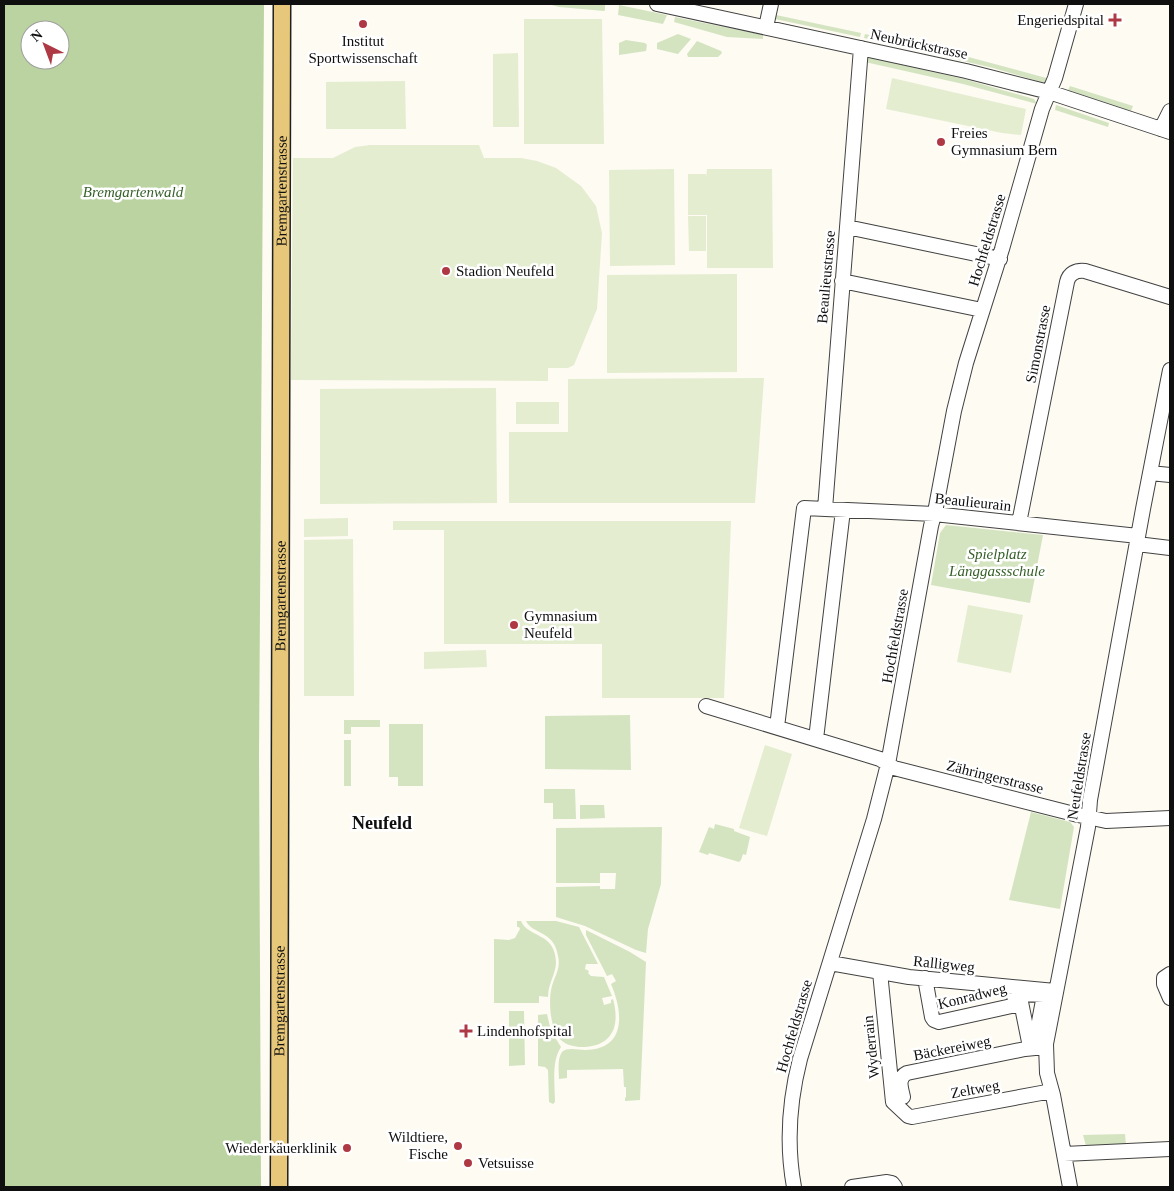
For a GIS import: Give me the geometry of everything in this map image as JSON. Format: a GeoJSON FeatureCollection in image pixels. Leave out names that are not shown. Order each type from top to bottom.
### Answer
{"type":"FeatureCollection","features":[{"type":"Feature","properties":{"kind":"main road","name":"Bremgartenstrasse"},"geometry":{"type":"LineString","coordinates":[[279,1187],[282,4]]}},
{"type":"Feature","properties":{"kind":"street","name":"Neubrückstrasse"},"geometry":{"type":"LineString","coordinates":[[657,4],[966,71],[1049,92],[1165,131]]}},
{"type":"Feature","properties":{"kind":"street"},"geometry":{"type":"LineString","coordinates":[[766,27],[771,4]]}},
{"type":"Feature","properties":{"kind":"street","name":"Hochfeldstrasse"},"geometry":{"type":"LineString","coordinates":[[794,1187],[788,1146],[791,1099],[800,1058],[874,819],[888,764],[960,385],[982,310],[1000,259],[1042,109],[1055,78],[1076,4]]}},
{"type":"Feature","properties":{"kind":"street","name":"Beaulieustrasse"},"geometry":{"type":"LineString","coordinates":[[825,509],[860,48]]}},
{"type":"Feature","properties":{"kind":"street"},"geometry":{"type":"LineString","coordinates":[[1165,131],[1170,111]]}},
{"type":"Feature","properties":{"kind":"street"},"geometry":{"type":"LineString","coordinates":[[847,227],[1000,259]]}},
{"type":"Feature","properties":{"kind":"street","name":"Simonstrasse"},"geometry":{"type":"LineString","coordinates":[[1019,523],[1070,275],[1076,271],[1082,271],[1170,297]]}},
{"type":"Feature","properties":{"kind":"street"},"geometry":{"type":"LineString","coordinates":[[842,281],[982,310]]}},
{"type":"Feature","properties":{"kind":"street","name":"Neufeldstrasse"},"geometry":{"type":"LineString","coordinates":[[1070,1187],[1047,1073],[1046,1047],[1089,817],[1090,800],[1137,540],[1170,370]]}},
{"type":"Feature","properties":{"kind":"street"},"geometry":{"type":"LineString","coordinates":[[1150,473],[1170,475]]}},
{"type":"Feature","properties":{"kind":"street","name":"Beaulieurain"},"geometry":{"type":"LineString","coordinates":[[776,727],[804,508],[934,514],[1019,523],[1137,540],[1170,548]]}},
{"type":"Feature","properties":{"kind":"street"},"geometry":{"type":"LineString","coordinates":[[816,739],[843,510]]}},
{"type":"Feature","properties":{"kind":"street","name":"Zähringerstrasse"},"geometry":{"type":"LineString","coordinates":[[706,706],[880,759],[894,768],[1089,817],[1106,821],[1170,818]]}},
{"type":"Feature","properties":{"kind":"street","name":"Ralligweg"},"geometry":{"type":"LineString","coordinates":[[830,963],[880,972],[1018,991],[1055,991]]}},
{"type":"Feature","properties":{"kind":"street","name":"Wyderrain"},"geometry":{"type":"LineString","coordinates":[[880,972],[893,1102],[905,1113]]}},
{"type":"Feature","properties":{"kind":"street"},"geometry":{"type":"LineString","coordinates":[[1167,976],[1164,982],[1170,998]]}},
{"type":"Feature","properties":{"kind":"street","name":"Konradweg"},"geometry":{"type":"LineString","coordinates":[[925,978],[932,1017],[939,1022],[1016,1005],[1018,991]]}},
{"type":"Feature","properties":{"kind":"street","name":"Bäckereiweg"},"geometry":{"type":"LineString","coordinates":[[905,1113],[900,1082],[904,1074],[1025,1049],[1046,1047]]}},
{"type":"Feature","properties":{"kind":"street","name":"Zeltweg"},"geometry":{"type":"LineString","coordinates":[[905,1113],[912,1117],[1052,1091]]}},
{"type":"Feature","properties":{"kind":"street"},"geometry":{"type":"LineString","coordinates":[[1064,1154],[1170,1149]]}},
{"type":"Feature","properties":{"kind":"street"},"geometry":{"type":"LineString","coordinates":[[852,1187],[887,1182],[892,1183],[895,1187]]}},
{"type":"Feature","properties":{"kind":"green space","name":"Bremgartenwald"},"geometry":{"type":"Polygon","coordinates":[[[4,4],[264,4],[259,755],[261,1187],[4,1187],[4,4]]]}},
{"type":"Feature","properties":{"kind":"green space"},"geometry":{"type":"Polygon","coordinates":[[[548,4],[605,4],[605,10],[559,7],[548,4]]]}},
{"type":"Feature","properties":{"kind":"green space"},"geometry":{"type":"Polygon","coordinates":[[[619,5],[667,15],[663,24],[618,15],[619,5]]]}},
{"type":"Feature","properties":{"kind":"green space"},"geometry":{"type":"Polygon","coordinates":[[[775,14],[861,33],[860,37],[775,19],[775,14]]]}},
{"type":"Feature","properties":{"kind":"green space"},"geometry":{"type":"Polygon","coordinates":[[[675,17],[763,35],[763,39],[727,37],[674,22],[675,17]]]}},
{"type":"Feature","properties":{"kind":"green space"},"geometry":{"type":"Polygon","coordinates":[[[524,19],[602,19],[604,144],[524,144],[524,19]]]}},
{"type":"Feature","properties":{"kind":"green space"},"geometry":{"type":"Polygon","coordinates":[[[678,34],[691,39],[678,54],[657,49],[657,43],[678,34]]]}},
{"type":"Feature","properties":{"kind":"green space"},"geometry":{"type":"Polygon","coordinates":[[[865,34],[961,55],[1050,79],[1045,83],[993,68],[864,38],[865,34]]]}},
{"type":"Feature","properties":{"kind":"green space"},"geometry":{"type":"Polygon","coordinates":[[[626,40],[645,43],[647,45],[646,51],[619,55],[619,43],[626,40]]]}},
{"type":"Feature","properties":{"kind":"green space"},"geometry":{"type":"Polygon","coordinates":[[[697,41],[722,53],[718,57],[688,57],[687,54],[697,41]]]}},
{"type":"Feature","properties":{"kind":"green space"},"geometry":{"type":"Polygon","coordinates":[[[518,53],[519,127],[493,127],[493,54],[518,53]]]}},
{"type":"Feature","properties":{"kind":"green space"},"geometry":{"type":"Polygon","coordinates":[[[868,57],[964,79],[1034,99],[1037,104],[963,84],[865,62],[868,57]]]}},
{"type":"Feature","properties":{"kind":"green space"},"geometry":{"type":"Polygon","coordinates":[[[892,78],[1026,109],[1021,135],[1002,133],[886,109],[892,78]]]}},
{"type":"Feature","properties":{"kind":"green space"},"geometry":{"type":"Polygon","coordinates":[[[405,81],[406,129],[326,129],[326,82],[405,81]]]}},
{"type":"Feature","properties":{"kind":"green space"},"geometry":{"type":"Polygon","coordinates":[[[1070,86],[1133,106],[1131,111],[1068,90],[1070,86]]]}},
{"type":"Feature","properties":{"kind":"green space"},"geometry":{"type":"Polygon","coordinates":[[[1056,105],[1109,123],[1108,127],[1055,110],[1056,105]]]}},
{"type":"Feature","properties":{"kind":"green space","name":"Stadion Neufeld"},"geometry":{"type":"Polygon","coordinates":[[[370,145],[479,145],[484,158],[521,158],[537,161],[556,168],[581,186],[596,206],[602,233],[597,309],[574,365],[568,368],[548,368],[548,381],[291,380],[293,158],[333,158],[355,147],[370,145]]]}},
{"type":"Feature","properties":{"kind":"green space"},"geometry":{"type":"Polygon","coordinates":[[[674,169],[675,265],[610,266],[609,170],[674,169]]]}},
{"type":"Feature","properties":{"kind":"green space"},"geometry":{"type":"Polygon","coordinates":[[[707,169],[772,169],[773,268],[707,268],[707,215],[688,215],[688,174],[706,174],[706,178],[707,169]]]}},
{"type":"Feature","properties":{"kind":"green space"},"geometry":{"type":"Polygon","coordinates":[[[688,216],[706,216],[706,251],[689,251],[688,216]]]}},
{"type":"Feature","properties":{"kind":"green space"},"geometry":{"type":"Polygon","coordinates":[[[737,274],[737,372],[607,373],[607,275],[737,274]]]}},
{"type":"Feature","properties":{"kind":"green space"},"geometry":{"type":"Polygon","coordinates":[[[764,378],[755,503],[509,503],[509,432],[568,432],[568,379],[764,378]]]}},
{"type":"Feature","properties":{"kind":"green space"},"geometry":{"type":"Polygon","coordinates":[[[496,388],[497,503],[320,504],[320,389],[496,388]]]}},
{"type":"Feature","properties":{"kind":"green space"},"geometry":{"type":"Polygon","coordinates":[[[516,402],[559,402],[559,424],[516,424],[516,402]]]}},
{"type":"Feature","properties":{"kind":"green space"},"geometry":{"type":"Polygon","coordinates":[[[348,518],[348,536],[304,537],[304,519],[348,518]]]}},
{"type":"Feature","properties":{"kind":"green space"},"geometry":{"type":"Polygon","coordinates":[[[393,521],[731,521],[724,698],[602,698],[602,644],[444,644],[444,530],[393,530],[393,521]]]}},
{"type":"Feature","properties":{"kind":"green space","name":"Spielplatz Länggassschule"},"geometry":{"type":"Polygon","coordinates":[[[946,525],[1043,535],[1030,603],[931,585],[940,533],[946,525]]]}},
{"type":"Feature","properties":{"kind":"green space"},"geometry":{"type":"Polygon","coordinates":[[[353,539],[354,696],[304,696],[304,540],[353,539]]]}},
{"type":"Feature","properties":{"kind":"green space"},"geometry":{"type":"Polygon","coordinates":[[[968,605],[1023,615],[1011,673],[957,662],[968,605]]]}},
{"type":"Feature","properties":{"kind":"green space"},"geometry":{"type":"Polygon","coordinates":[[[486,650],[487,667],[424,669],[424,652],[486,650]]]}},
{"type":"Feature","properties":{"kind":"green space"},"geometry":{"type":"Polygon","coordinates":[[[630,715],[631,770],[545,769],[545,716],[630,715]]]}},
{"type":"Feature","properties":{"kind":"green space"},"geometry":{"type":"Polygon","coordinates":[[[344,720],[380,720],[380,727],[351,727],[351,734],[344,734],[344,720]]]}},
{"type":"Feature","properties":{"kind":"green space"},"geometry":{"type":"Polygon","coordinates":[[[389,724],[423,724],[423,786],[398,786],[398,777],[389,777],[389,724]]]}},
{"type":"Feature","properties":{"kind":"green space"},"geometry":{"type":"Polygon","coordinates":[[[344,740],[351,740],[351,786],[344,786],[344,740]]]}},
{"type":"Feature","properties":{"kind":"green space"},"geometry":{"type":"Polygon","coordinates":[[[765,745],[792,754],[767,836],[739,828],[765,745]]]}},
{"type":"Feature","properties":{"kind":"green space"},"geometry":{"type":"Polygon","coordinates":[[[544,789],[575,789],[576,819],[553,819],[553,803],[544,803],[544,789]]]}},
{"type":"Feature","properties":{"kind":"green space"},"geometry":{"type":"Polygon","coordinates":[[[580,805],[604,805],[605,818],[580,819],[580,805]]]}},
{"type":"Feature","properties":{"kind":"green space"},"geometry":{"type":"Polygon","coordinates":[[[1031,812],[1070,822],[1074,827],[1060,909],[1009,900],[1031,812]]]}},
{"type":"Feature","properties":{"kind":"green space"},"geometry":{"type":"Polygon","coordinates":[[[715,824],[734,829],[734,831],[750,837],[746,855],[743,854],[739,862],[699,852],[709,827],[714,829],[715,824]]]}},
{"type":"Feature","properties":{"kind":"green space"},"geometry":{"type":"Polygon","coordinates":[[[662,827],[661,884],[648,929],[646,953],[585,926],[556,917],[556,887],[600,886],[600,889],[615,889],[616,873],[600,873],[600,883],[556,883],[556,828],[662,827]]]}},
{"type":"Feature","properties":{"kind":"green space"},"geometry":{"type":"Polygon","coordinates":[[[517,921],[521,921],[529,930],[546,940],[554,952],[556,966],[549,987],[548,997],[539,996],[539,1003],[494,1003],[494,939],[509,940],[515,938],[520,929],[517,927],[517,921]]]}},
{"type":"Feature","properties":{"kind":"green space"},"geometry":{"type":"Polygon","coordinates":[[[526,921],[556,921],[579,927],[598,964],[586,964],[585,969],[589,971],[588,973],[591,976],[604,977],[612,996],[602,998],[604,1005],[611,1003],[613,999],[616,1019],[611,1034],[606,1040],[599,1044],[579,1047],[563,1042],[559,1038],[552,1020],[550,1005],[553,982],[559,964],[556,948],[548,937],[533,929],[526,921]]]}},
{"type":"Feature","properties":{"kind":"green space"},"geometry":{"type":"Polygon","coordinates":[[[586,930],[646,962],[640,1100],[625,1101],[626,1087],[624,1087],[623,1069],[567,1070],[567,1078],[559,1079],[560,1055],[564,1050],[599,1048],[615,1036],[618,1027],[618,1006],[611,984],[616,981],[612,974],[607,976],[586,935],[586,930]]]}},
{"type":"Feature","properties":{"kind":"green space"},"geometry":{"type":"Polygon","coordinates":[[[509,1011],[524,1011],[525,1065],[509,1066],[509,1011]]]}},
{"type":"Feature","properties":{"kind":"green space"},"geometry":{"type":"Polygon","coordinates":[[[547,1014],[551,1031],[561,1047],[555,1067],[555,1102],[553,1104],[549,1102],[548,1070],[545,1067],[538,1066],[538,1015],[547,1014]]]}},
{"type":"Feature","properties":{"kind":"green space"},"geometry":{"type":"Polygon","coordinates":[[[1125,1134],[1126,1145],[1086,1146],[1083,1135],[1125,1134]]]}},
{"type":"Feature","properties":{"kind":"place","name":"Engeriedspital"},"geometry":{"type":"Point","coordinates":[1115,20]}},
{"type":"Feature","properties":{"kind":"place","name":"Institut Sportwissenschaft"},"geometry":{"type":"Point","coordinates":[363,24]}},
{"type":"Feature","properties":{"kind":"place","name":"Freies Gymnasium Bern"},"geometry":{"type":"Point","coordinates":[941,142]}},
{"type":"Feature","properties":{"kind":"place","name":"Stadion Neufeld"},"geometry":{"type":"Point","coordinates":[446,271]}},
{"type":"Feature","properties":{"kind":"place","name":"Gymnasium Neufeld"},"geometry":{"type":"Point","coordinates":[514,625]}},
{"type":"Feature","properties":{"kind":"place","name":"Lindenhofspital"},"geometry":{"type":"Point","coordinates":[466,1031]}},
{"type":"Feature","properties":{"kind":"place","name":"Wildtiere, Fische"},"geometry":{"type":"Point","coordinates":[458,1146]}},
{"type":"Feature","properties":{"kind":"place","name":"Wiederkäuerklinik"},"geometry":{"type":"Point","coordinates":[347,1148]}},
{"type":"Feature","properties":{"kind":"place","name":"Vetsuisse"},"geometry":{"type":"Point","coordinates":[468,1163]}},
{"type":"Feature","properties":{"kind":"district","name":"Neufeld"},"geometry":{"type":"Point","coordinates":[382,823]}}]}
